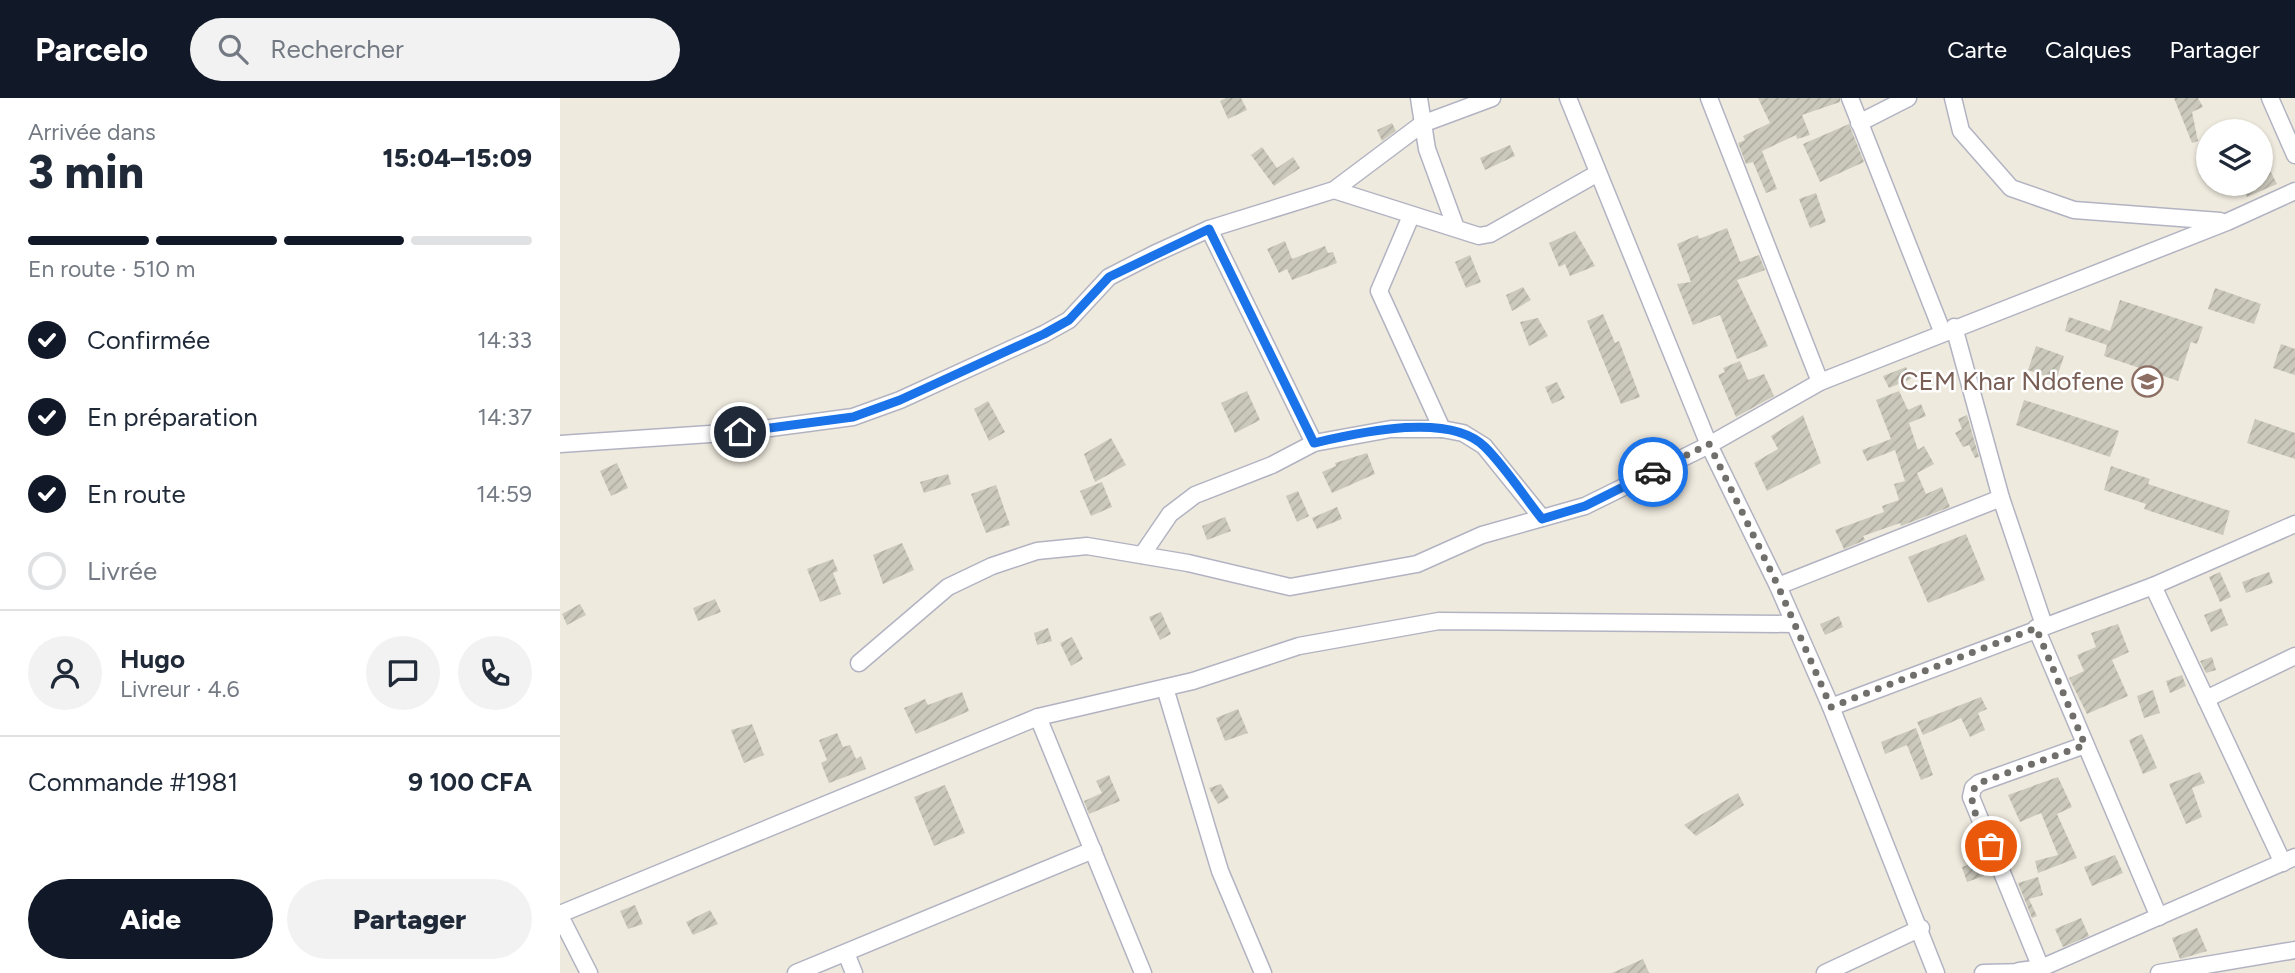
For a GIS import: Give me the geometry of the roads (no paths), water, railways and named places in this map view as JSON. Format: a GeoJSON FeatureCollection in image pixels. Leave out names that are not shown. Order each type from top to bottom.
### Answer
{"type":"FeatureCollection","features":[{"type":"Feature","properties":{"kind":"street"},"geometry":{"type":"LineString","coordinates":[[1419,98],[1427,149],[1456,228]]}},
{"type":"Feature","properties":{"kind":"street"},"geometry":{"type":"LineString","coordinates":[[560,444],[740,432],[853,417],[900,400],[1069,320],[1109,277],[1209,229],[1334,190],[1422,124],[1492,98]]}},
{"type":"Feature","properties":{"kind":"street"},"geometry":{"type":"LineString","coordinates":[[1568,98],[1709,444],[1778,586],[1831,707],[1921,928],[1936,973]]}},
{"type":"Feature","properties":{"kind":"street"},"geometry":{"type":"LineString","coordinates":[[1709,98],[1820,382]]}},
{"type":"Feature","properties":{"kind":"street"},"geometry":{"type":"LineString","coordinates":[[1850,98],[1948,329],[2040,626],[2085,745],[2159,916]]}},
{"type":"Feature","properties":{"kind":"street"},"geometry":{"type":"LineString","coordinates":[[1860,122],[1908,98]]}},
{"type":"Feature","properties":{"kind":"street"},"geometry":{"type":"LineString","coordinates":[[1953,98],[1961,131],[2011,187],[2074,210],[2227,222]]}},
{"type":"Feature","properties":{"kind":"street"},"geometry":{"type":"LineString","coordinates":[[2270,98],[2295,155]]}},
{"type":"Feature","properties":{"kind":"street"},"geometry":{"type":"LineString","coordinates":[[1334,190],[1479,236],[1490,234],[1598,173]]}},
{"type":"Feature","properties":{"kind":"street"},"geometry":{"type":"LineString","coordinates":[[859,663],[948,587],[992,566],[1037,551],[1087,546],[1290,587],[1418,564],[1482,535],[1585,506],[1709,444],[1820,382],[1948,329],[2227,222],[2295,191]]}},
{"type":"Feature","properties":{"kind":"street"},"geometry":{"type":"LineString","coordinates":[[1411,216],[1379,291],[1442,429]]}},
{"type":"Feature","properties":{"kind":"street"},"geometry":{"type":"LineString","coordinates":[[1209,229],[1314,443]]}},
{"type":"Feature","properties":{"kind":"street"},"geometry":{"type":"LineString","coordinates":[[1142,555],[1170,514],[1195,495],[1272,465],[1314,443],[1391,429],[1442,429],[1463,433],[1484,446],[1542,519]]}},
{"type":"Feature","properties":{"kind":"street"},"geometry":{"type":"LineString","coordinates":[[1778,586],[2001,498]]}},
{"type":"Feature","properties":{"kind":"street"},"geometry":{"type":"LineString","coordinates":[[1831,707],[2040,626],[2153,586],[2295,524]]}},
{"type":"Feature","properties":{"kind":"street"},"geometry":{"type":"LineString","coordinates":[[1983,973],[2039,971],[2289,860],[2206,699],[2153,586]]}},
{"type":"Feature","properties":{"kind":"street"},"geometry":{"type":"LineString","coordinates":[[589,973],[560,915],[1038,717],[1165,688],[1299,646],[1439,621],[1794,624]]}},
{"type":"Feature","properties":{"kind":"street"},"geometry":{"type":"LineString","coordinates":[[2206,699],[2295,656]]}},
{"type":"Feature","properties":{"kind":"street"},"geometry":{"type":"LineString","coordinates":[[1165,688],[1220,871],[1263,973]]}},
{"type":"Feature","properties":{"kind":"street"},"geometry":{"type":"LineString","coordinates":[[1038,717],[1143,973]]}},
{"type":"Feature","properties":{"kind":"street"},"geometry":{"type":"LineString","coordinates":[[2039,971],[1970,797],[1973,788],[1979,783],[2085,745]]}},
{"type":"Feature","properties":{"kind":"street"},"geometry":{"type":"LineString","coordinates":[[796,973],[1093,850]]}},
{"type":"Feature","properties":{"kind":"street"},"geometry":{"type":"LineString","coordinates":[[1825,973],[1921,928]]}},
{"type":"Feature","properties":{"kind":"street"},"geometry":{"type":"LineString","coordinates":[[2159,973],[2295,950]]}},
{"type":"Feature","properties":{"kind":"street"},"geometry":{"type":"LineString","coordinates":[[846,953],[854,973]]}},
{"type":"Feature","properties":{"kind":"street"},"geometry":{"type":"LineString","coordinates":[[2266,957],[2272,973]]}},
{"type":"Feature","properties":{"kind":"place","name":"CEM Khar Ndofene"},"geometry":{"type":"Point","coordinates":[2147,381]}}]}
